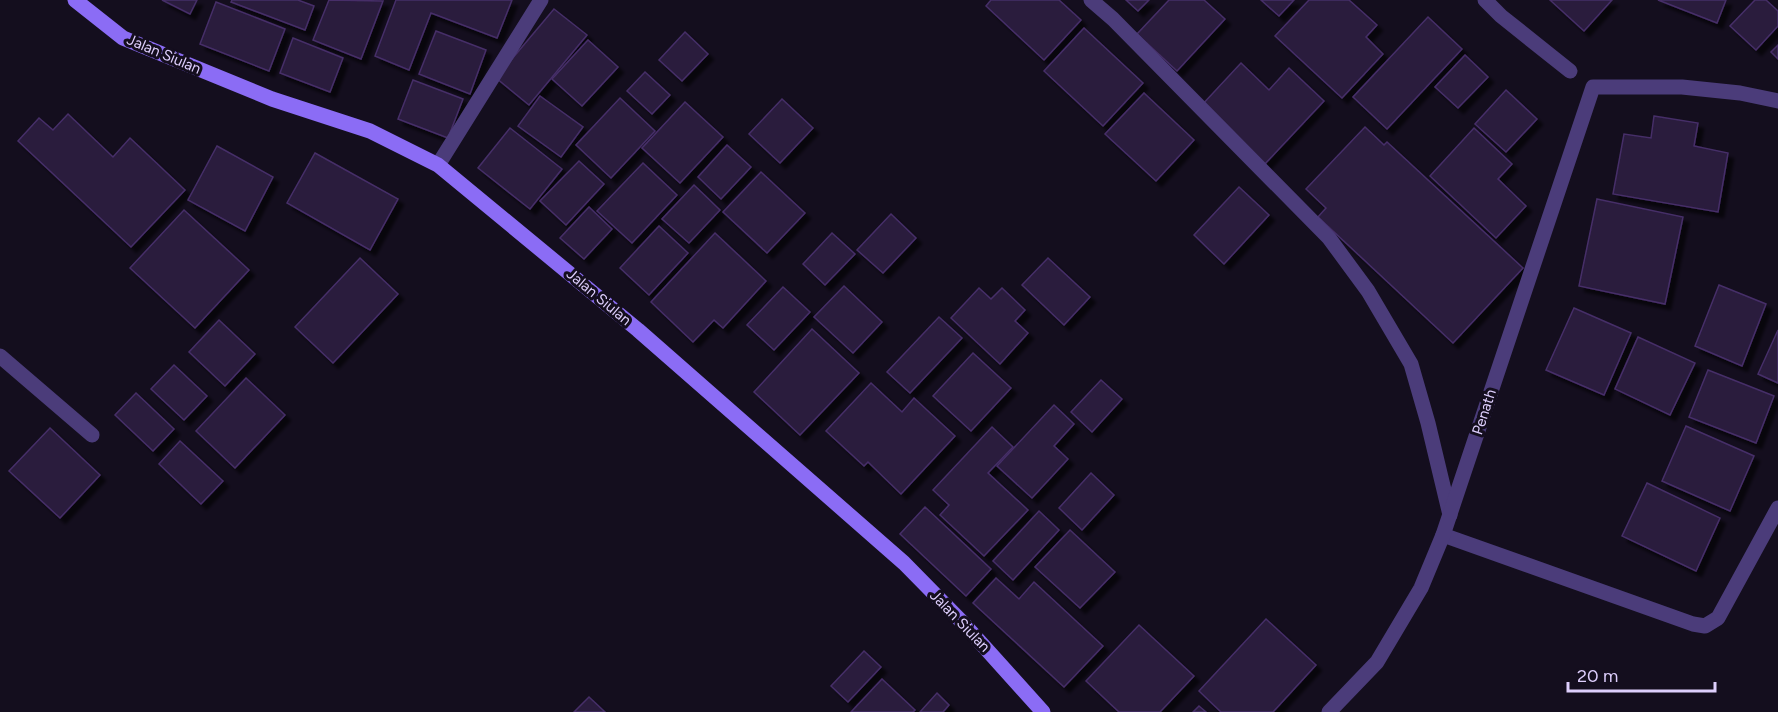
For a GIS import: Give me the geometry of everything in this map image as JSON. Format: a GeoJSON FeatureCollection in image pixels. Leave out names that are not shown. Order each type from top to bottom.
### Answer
{"type":"FeatureCollection","features":[{"type":"Feature","properties":{"kind":"street","name":"Jalan Siulan"},"geometry":{"type":"LineString","coordinates":[[75,0],[123,38],[272,99],[370,131],[438,165],[638,330],[904,564],[976,637],[1043,712]]}},
{"type":"Feature","properties":{"kind":"street"},"geometry":{"type":"LineString","coordinates":[[438,165],[541,0]]}},
{"type":"Feature","properties":{"kind":"street"},"geometry":{"type":"LineString","coordinates":[[1091,0],[1129,35],[1329,238],[1368,291],[1411,364],[1450,515]]}},
{"type":"Feature","properties":{"kind":"street"},"geometry":{"type":"LineString","coordinates":[[1485,0],[1501,16],[1570,71]]}},
{"type":"Feature","properties":{"kind":"street","name":"Penath"},"geometry":{"type":"LineString","coordinates":[[1329,712],[1377,662],[1421,588],[1450,515],[1593,87],[1682,87],[1740,93],[1778,101]]}},
{"type":"Feature","properties":{"kind":"street"},"geometry":{"type":"LineString","coordinates":[[0,356],[92,435]]}},
{"type":"Feature","properties":{"kind":"street"},"geometry":{"type":"LineString","coordinates":[[1443,535],[1693,624],[1705,626],[1718,618],[1778,508]]}},
{"type":"Feature","properties":{"kind":"building"},"geometry":{"type":"Polygon","coordinates":[[[162,0],[197,0],[190,14],[162,0]]]}},
{"type":"Feature","properties":{"kind":"building"},"geometry":{"type":"Polygon","coordinates":[[[232,0],[298,0],[314,6],[305,30],[231,2],[232,0]]]}},
{"type":"Feature","properties":{"kind":"building"},"geometry":{"type":"Polygon","coordinates":[[[329,0],[383,1],[361,59],[313,40],[329,0]]]}},
{"type":"Feature","properties":{"kind":"building"},"geometry":{"type":"Polygon","coordinates":[[[396,0],[512,0],[497,38],[431,13],[409,70],[375,56],[396,0]]]}},
{"type":"Feature","properties":{"kind":"building"},"geometry":{"type":"Polygon","coordinates":[[[991,0],[1059,0],[1081,20],[1044,60],[986,6],[991,0]]]}},
{"type":"Feature","properties":{"kind":"building"},"geometry":{"type":"Polygon","coordinates":[[[1126,0],[1149,0],[1138,11],[1126,0]]]}},
{"type":"Feature","properties":{"kind":"building"},"geometry":{"type":"Polygon","coordinates":[[[1169,0],[1204,0],[1225,19],[1177,71],[1137,34],[1169,0]]]}},
{"type":"Feature","properties":{"kind":"building"},"geometry":{"type":"Polygon","coordinates":[[[1261,0],[1294,0],[1279,16],[1261,0]]]}},
{"type":"Feature","properties":{"kind":"building"},"geometry":{"type":"Polygon","coordinates":[[[1309,0],[1349,0],[1377,25],[1366,37],[1383,54],[1342,98],[1275,36],[1309,0]]]}},
{"type":"Feature","properties":{"kind":"building"},"geometry":{"type":"Polygon","coordinates":[[[1550,0],[1612,0],[1584,31],[1550,0]]]}},
{"type":"Feature","properties":{"kind":"building"},"geometry":{"type":"Polygon","coordinates":[[[1658,0],[1726,0],[1717,23],[1658,0]]]}},
{"type":"Feature","properties":{"kind":"building"},"geometry":{"type":"Polygon","coordinates":[[[1755,0],[1766,0],[1778,11],[1778,26],[1756,50],[1730,26],[1755,0]]]}},
{"type":"Feature","properties":{"kind":"building"},"geometry":{"type":"Polygon","coordinates":[[[216,2],[285,29],[269,71],[200,44],[216,2]]]}},
{"type":"Feature","properties":{"kind":"building"},"geometry":{"type":"Polygon","coordinates":[[[554,9],[587,35],[529,105],[496,78],[554,9]]]}},
{"type":"Feature","properties":{"kind":"building"},"geometry":{"type":"Polygon","coordinates":[[[1428,17],[1462,49],[1387,129],[1353,97],[1428,17]]]}},
{"type":"Feature","properties":{"kind":"building"},"geometry":{"type":"Polygon","coordinates":[[[1084,28],[1143,83],[1103,126],[1044,71],[1084,28]]]}},
{"type":"Feature","properties":{"kind":"building"},"geometry":{"type":"Polygon","coordinates":[[[436,31],[486,50],[470,94],[419,74],[436,31]]]}},
{"type":"Feature","properties":{"kind":"building"},"geometry":{"type":"Polygon","coordinates":[[[685,32],[708,54],[682,81],[659,60],[685,32]]]}},
{"type":"Feature","properties":{"kind":"building"},"geometry":{"type":"Polygon","coordinates":[[[293,38],[343,58],[330,92],[280,73],[293,38]]]}},
{"type":"Feature","properties":{"kind":"building"},"geometry":{"type":"Polygon","coordinates":[[[588,40],[618,67],[582,106],[552,79],[588,40]]]}},
{"type":"Feature","properties":{"kind":"building"},"geometry":{"type":"Polygon","coordinates":[[[1778,45],[1778,59],[1771,52],[1778,45]]]}},
{"type":"Feature","properties":{"kind":"building"},"geometry":{"type":"Polygon","coordinates":[[[1465,55],[1488,77],[1458,108],[1435,87],[1465,55]]]}},
{"type":"Feature","properties":{"kind":"building"},"geometry":{"type":"Polygon","coordinates":[[[1241,63],[1269,90],[1289,68],[1324,101],[1264,165],[1201,106],[1241,63]]]}},
{"type":"Feature","properties":{"kind":"building"},"geometry":{"type":"Polygon","coordinates":[[[645,72],[670,95],[652,114],[627,91],[645,72]]]}},
{"type":"Feature","properties":{"kind":"building"},"geometry":{"type":"Polygon","coordinates":[[[413,80],[463,99],[448,138],[398,119],[413,80]]]}},
{"type":"Feature","properties":{"kind":"building"},"geometry":{"type":"Polygon","coordinates":[[[1506,90],[1537,119],[1506,152],[1475,124],[1506,90]]]}},
{"type":"Feature","properties":{"kind":"building"},"geometry":{"type":"Polygon","coordinates":[[[1144,93],[1194,140],[1156,181],[1105,134],[1144,93]]]}},
{"type":"Feature","properties":{"kind":"building"},"geometry":{"type":"Polygon","coordinates":[[[540,96],[583,127],[561,157],[518,126],[540,96]]]}},
{"type":"Feature","properties":{"kind":"building"},"geometry":{"type":"Polygon","coordinates":[[[620,98],[655,131],[611,178],[576,145],[620,98]]]}},
{"type":"Feature","properties":{"kind":"building"},"geometry":{"type":"Polygon","coordinates":[[[782,99],[813,128],[780,163],[749,134],[782,99]]]}},
{"type":"Feature","properties":{"kind":"building"},"geometry":{"type":"Polygon","coordinates":[[[685,102],[723,137],[680,183],[642,148],[685,102]]]}},
{"type":"Feature","properties":{"kind":"building"},"geometry":{"type":"Polygon","coordinates":[[[68,114],[113,157],[130,138],[185,190],[131,247],[18,141],[39,118],[53,130],[68,114]]]}},
{"type":"Feature","properties":{"kind":"building"},"geometry":{"type":"Polygon","coordinates":[[[1654,116],[1698,123],[1694,146],[1728,153],[1718,212],[1613,194],[1624,134],[1651,138],[1654,116]]]}},
{"type":"Feature","properties":{"kind":"building"},"geometry":{"type":"Polygon","coordinates":[[[1365,127],[1384,145],[1387,142],[1523,268],[1453,343],[1318,217],[1326,208],[1306,189],[1365,127]]]}},
{"type":"Feature","properties":{"kind":"building"},"geometry":{"type":"Polygon","coordinates":[[[510,128],[562,169],[530,209],[478,168],[510,128]]]}},
{"type":"Feature","properties":{"kind":"building"},"geometry":{"type":"Polygon","coordinates":[[[1474,128],[1512,164],[1498,179],[1526,206],[1496,238],[1430,176],[1474,128]]]}},
{"type":"Feature","properties":{"kind":"building"},"geometry":{"type":"Polygon","coordinates":[[[727,145],[751,167],[721,199],[698,177],[727,145]]]}},
{"type":"Feature","properties":{"kind":"building"},"geometry":{"type":"Polygon","coordinates":[[[217,146],[273,177],[245,231],[188,200],[217,146]]]}},
{"type":"Feature","properties":{"kind":"building"},"geometry":{"type":"Polygon","coordinates":[[[315,153],[398,199],[370,250],[287,203],[315,153]]]}},
{"type":"Feature","properties":{"kind":"building"},"geometry":{"type":"Polygon","coordinates":[[[579,161],[604,184],[566,225],[540,201],[579,161]]]}},
{"type":"Feature","properties":{"kind":"building"},"geometry":{"type":"Polygon","coordinates":[[[643,163],[677,195],[632,243],[597,211],[643,163]]]}},
{"type":"Feature","properties":{"kind":"building"},"geometry":{"type":"Polygon","coordinates":[[[761,172],[805,213],[767,253],[723,212],[761,172]]]}},
{"type":"Feature","properties":{"kind":"building"},"geometry":{"type":"Polygon","coordinates":[[[694,185],[720,210],[689,243],[662,219],[694,185]]]}},
{"type":"Feature","properties":{"kind":"building"},"geometry":{"type":"Polygon","coordinates":[[[1239,187],[1269,215],[1224,264],[1194,235],[1239,187]]]}},
{"type":"Feature","properties":{"kind":"building"},"geometry":{"type":"Polygon","coordinates":[[[1597,199],[1683,217],[1665,304],[1579,286],[1597,199]]]}},
{"type":"Feature","properties":{"kind":"building"},"geometry":{"type":"Polygon","coordinates":[[[589,207],[612,229],[584,259],[560,238],[589,207]]]}},
{"type":"Feature","properties":{"kind":"building"},"geometry":{"type":"Polygon","coordinates":[[[184,210],[249,270],[195,328],[130,268],[184,210]]]}},
{"type":"Feature","properties":{"kind":"building"},"geometry":{"type":"Polygon","coordinates":[[[891,214],[916,238],[883,273],[857,250],[891,214]]]}},
{"type":"Feature","properties":{"kind":"building"},"geometry":{"type":"Polygon","coordinates":[[[659,226],[688,253],[649,295],[620,268],[659,226]]]}},
{"type":"Feature","properties":{"kind":"building"},"geometry":{"type":"Polygon","coordinates":[[[715,233],[766,281],[723,328],[714,320],[693,342],[651,302],[715,233]]]}},
{"type":"Feature","properties":{"kind":"building"},"geometry":{"type":"Polygon","coordinates":[[[832,233],[855,254],[825,285],[803,264],[832,233]]]}},
{"type":"Feature","properties":{"kind":"building"},"geometry":{"type":"Polygon","coordinates":[[[360,258],[398,294],[333,363],[295,327],[360,258]]]}},
{"type":"Feature","properties":{"kind":"building"},"geometry":{"type":"Polygon","coordinates":[[[1048,258],[1090,297],[1064,325],[1022,285],[1048,258]]]}},
{"type":"Feature","properties":{"kind":"building"},"geometry":{"type":"Polygon","coordinates":[[[1719,285],[1766,304],[1742,366],[1695,346],[1719,285]]]}},
{"type":"Feature","properties":{"kind":"building"},"geometry":{"type":"Polygon","coordinates":[[[844,286],[882,322],[853,353],[814,317],[844,286]]]}},
{"type":"Feature","properties":{"kind":"building"},"geometry":{"type":"Polygon","coordinates":[[[783,287],[810,312],[774,350],[747,325],[783,287]]]}},
{"type":"Feature","properties":{"kind":"building"},"geometry":{"type":"Polygon","coordinates":[[[979,288],[991,299],[1002,288],[1025,310],[1015,321],[1028,333],[1000,364],[951,318],[979,288]]]}},
{"type":"Feature","properties":{"kind":"building"},"geometry":{"type":"Polygon","coordinates":[[[1574,308],[1631,333],[1604,395],[1546,370],[1574,308]]]}},
{"type":"Feature","properties":{"kind":"building"},"geometry":{"type":"Polygon","coordinates":[[[939,317],[962,338],[910,393],[887,372],[939,317]]]}},
{"type":"Feature","properties":{"kind":"building"},"geometry":{"type":"Polygon","coordinates":[[[219,320],[255,354],[225,386],[189,352],[219,320]]]}},
{"type":"Feature","properties":{"kind":"building"},"geometry":{"type":"Polygon","coordinates":[[[812,329],[859,373],[800,435],[754,392],[812,329]]]}},
{"type":"Feature","properties":{"kind":"building"},"geometry":{"type":"Polygon","coordinates":[[[1778,330],[1778,383],[1758,374],[1778,330]]]}},
{"type":"Feature","properties":{"kind":"building"},"geometry":{"type":"Polygon","coordinates":[[[1638,337],[1695,363],[1670,415],[1615,389],[1638,337]]]}},
{"type":"Feature","properties":{"kind":"building"},"geometry":{"type":"Polygon","coordinates":[[[973,353],[1011,388],[971,431],[933,396],[973,353]]]}},
{"type":"Feature","properties":{"kind":"building"},"geometry":{"type":"Polygon","coordinates":[[[174,365],[207,396],[184,420],[151,389],[174,365]]]}},
{"type":"Feature","properties":{"kind":"building"},"geometry":{"type":"Polygon","coordinates":[[[1708,370],[1774,396],[1756,443],[1689,417],[1708,370]]]}},
{"type":"Feature","properties":{"kind":"building"},"geometry":{"type":"Polygon","coordinates":[[[246,378],[285,415],[235,468],[196,431],[246,378]]]}},
{"type":"Feature","properties":{"kind":"building"},"geometry":{"type":"Polygon","coordinates":[[[1101,380],[1122,399],[1092,432],[1071,412],[1101,380]]]}},
{"type":"Feature","properties":{"kind":"building"},"geometry":{"type":"Polygon","coordinates":[[[871,383],[902,412],[914,398],[955,436],[901,494],[868,462],[864,466],[826,431],[871,383]]]}},
{"type":"Feature","properties":{"kind":"building"},"geometry":{"type":"Polygon","coordinates":[[[136,393],[174,429],[153,451],[115,415],[136,393]]]}},
{"type":"Feature","properties":{"kind":"building"},"geometry":{"type":"Polygon","coordinates":[[[1054,405],[1074,424],[1054,446],[1068,459],[1032,498],[997,466],[1054,405]]]}},
{"type":"Feature","properties":{"kind":"building"},"geometry":{"type":"Polygon","coordinates":[[[1686,426],[1754,456],[1730,511],[1662,481],[1686,426]]]}},
{"type":"Feature","properties":{"kind":"building"},"geometry":{"type":"Polygon","coordinates":[[[992,427],[1013,447],[988,473],[1028,510],[984,556],[940,515],[949,505],[933,490],[992,427]]]}},
{"type":"Feature","properties":{"kind":"building"},"geometry":{"type":"Polygon","coordinates":[[[50,428],[100,475],[60,518],[9,471],[50,428]]]}},
{"type":"Feature","properties":{"kind":"building"},"geometry":{"type":"Polygon","coordinates":[[[180,441],[223,481],[201,504],[159,464],[180,441]]]}},
{"type":"Feature","properties":{"kind":"building"},"geometry":{"type":"Polygon","coordinates":[[[1091,473],[1114,495],[1082,530],[1059,508],[1091,473]]]}},
{"type":"Feature","properties":{"kind":"building"},"geometry":{"type":"Polygon","coordinates":[[[1647,483],[1720,518],[1696,571],[1622,536],[1647,483]]]}},
{"type":"Feature","properties":{"kind":"building"},"geometry":{"type":"Polygon","coordinates":[[[925,507],[991,569],[966,596],[900,534],[925,507]]]}},
{"type":"Feature","properties":{"kind":"building"},"geometry":{"type":"Polygon","coordinates":[[[1039,511],[1059,530],[1013,580],[993,561],[1039,511]]]}},
{"type":"Feature","properties":{"kind":"building"},"geometry":{"type":"Polygon","coordinates":[[[1070,530],[1115,572],[1080,608],[1035,567],[1070,530]]]}},
{"type":"Feature","properties":{"kind":"building"},"geometry":{"type":"Polygon","coordinates":[[[996,578],[1019,599],[1034,582],[1103,646],[1064,687],[973,603],[996,578]]]}},
{"type":"Feature","properties":{"kind":"building"},"geometry":{"type":"Polygon","coordinates":[[[1266,619],[1316,665],[1273,712],[1221,712],[1199,691],[1266,619]]]}},
{"type":"Feature","properties":{"kind":"building"},"geometry":{"type":"Polygon","coordinates":[[[1139,625],[1194,676],[1160,712],[1119,712],[1086,681],[1139,625]]]}},
{"type":"Feature","properties":{"kind":"building"},"geometry":{"type":"Polygon","coordinates":[[[864,651],[881,667],[848,702],[831,686],[864,651]]]}},
{"type":"Feature","properties":{"kind":"building"},"geometry":{"type":"Polygon","coordinates":[[[882,679],[915,710],[913,712],[851,712],[882,679]]]}},
{"type":"Feature","properties":{"kind":"building"},"geometry":{"type":"Polygon","coordinates":[[[937,693],[949,705],[943,712],[920,712],[937,693]]]}},
{"type":"Feature","properties":{"kind":"building"},"geometry":{"type":"Polygon","coordinates":[[[589,697],[605,712],[574,712],[589,697]]]}},
{"type":"Feature","properties":{"kind":"building"},"geometry":{"type":"Polygon","coordinates":[[[1199,706],[1206,712],[1193,712],[1199,706]]]}}]}
